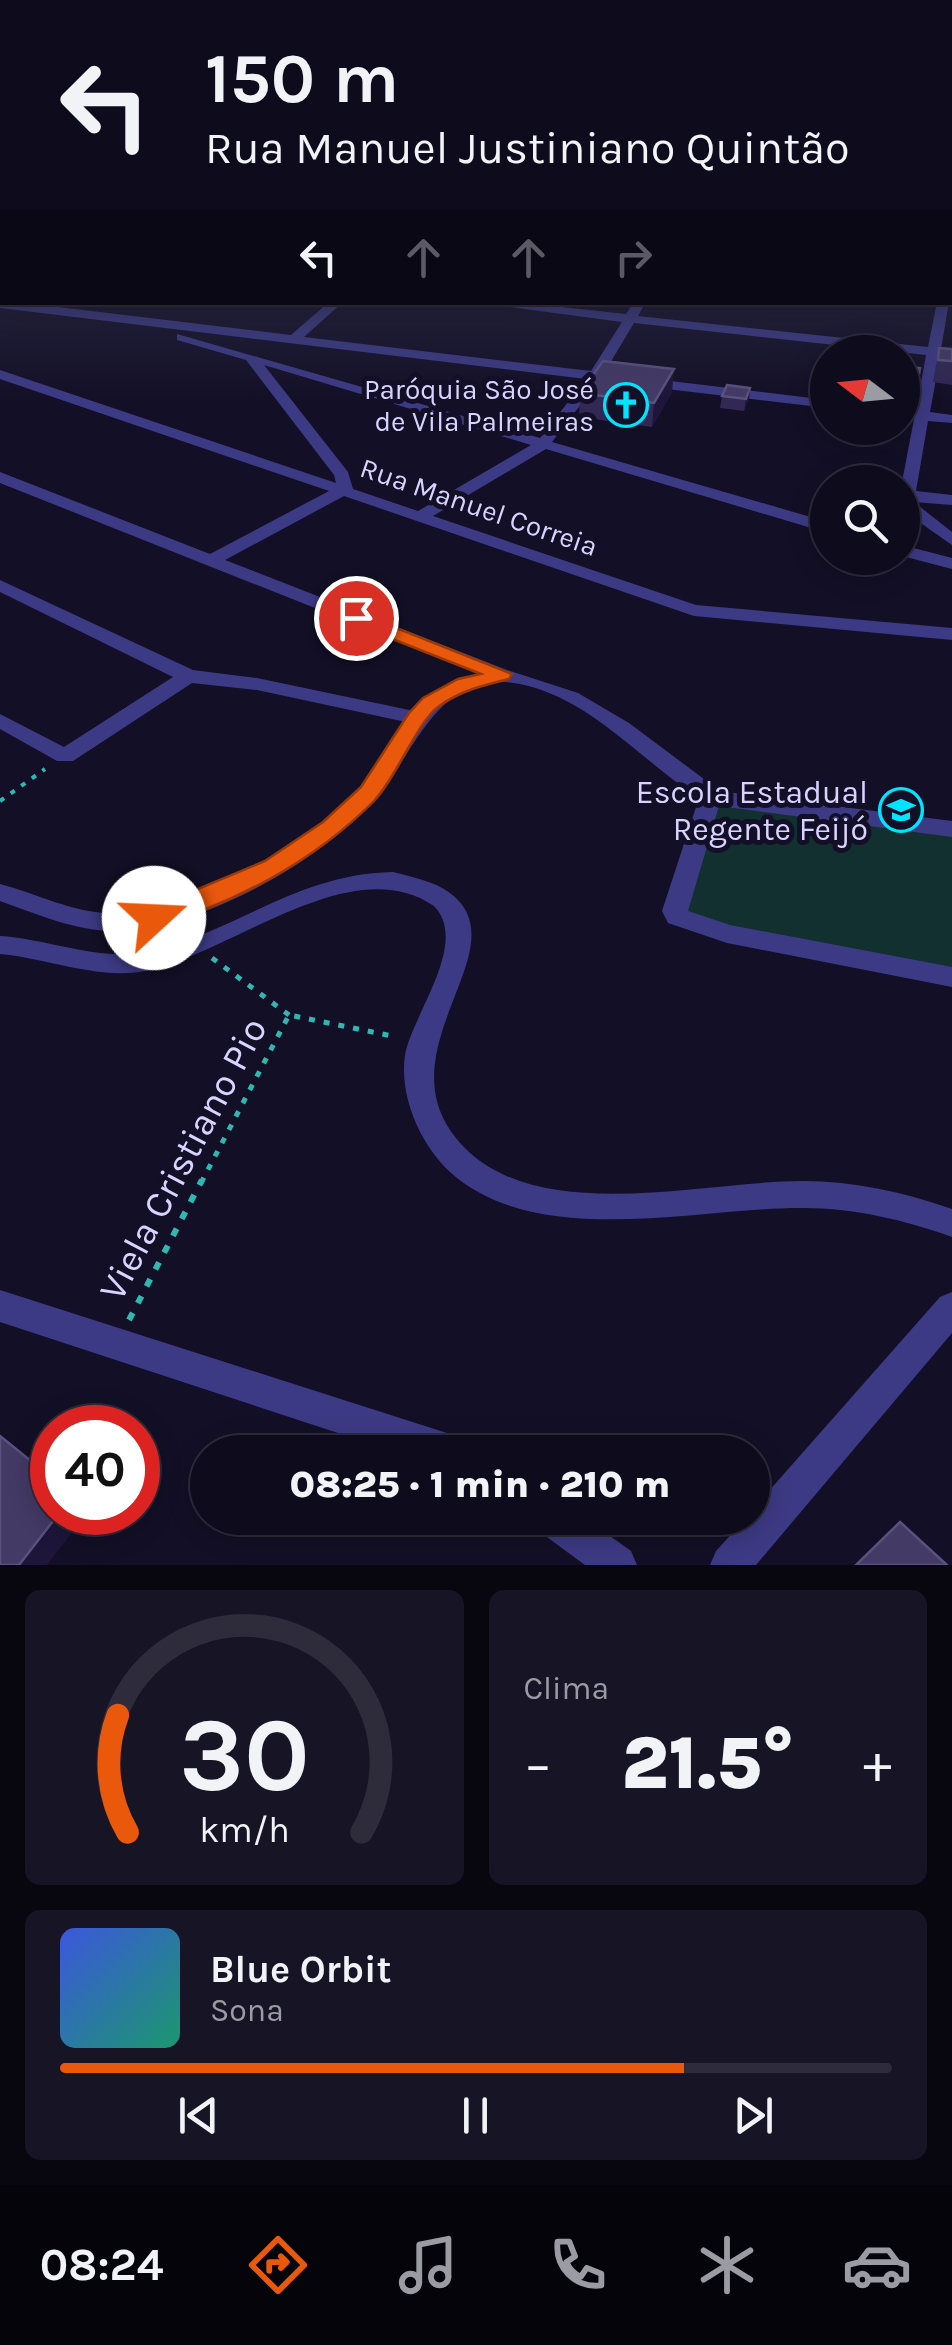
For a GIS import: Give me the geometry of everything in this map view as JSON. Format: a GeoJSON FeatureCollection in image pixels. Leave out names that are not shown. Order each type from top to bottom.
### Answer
{"type":"FeatureCollection","features":[{"type":"Feature","properties":{"kind":"street"},"geometry":{"type":"LineString","coordinates":[[8,305],[810,402]]}},
{"type":"Feature","properties":{"kind":"street"},"geometry":{"type":"LineString","coordinates":[[294,338],[333,305]]}},
{"type":"Feature","properties":{"kind":"street"},"geometry":{"type":"LineString","coordinates":[[505,305],[952,354]]}},
{"type":"Feature","properties":{"kind":"street"},"geometry":{"type":"LineString","coordinates":[[420,517],[542,445],[594,378],[638,305]]}},
{"type":"Feature","properties":{"kind":"street"},"geometry":{"type":"LineString","coordinates":[[913,465],[933,352],[947,305]]}},
{"type":"Feature","properties":{"kind":"street"},"geometry":{"type":"LineString","coordinates":[[132,320],[810,523]]}},
{"type":"Feature","properties":{"kind":"street"},"geometry":{"type":"LineString","coordinates":[[210,560],[346,489],[342,475],[251,358]]}},
{"type":"Feature","properties":{"kind":"street","name":"Rua Manuel Correia"},"geometry":{"type":"LineString","coordinates":[[0,374],[694,610],[952,634]]}},
{"type":"Feature","properties":{"kind":"street"},"geometry":{"type":"LineString","coordinates":[[920,415],[952,419]]}},
{"type":"Feature","properties":{"kind":"street"},"geometry":{"type":"LineString","coordinates":[[0,477],[588,705],[711,796],[952,829]]}},
{"type":"Feature","properties":{"kind":"street"},"geometry":{"type":"LineString","coordinates":[[920,496],[952,500]]}},
{"type":"Feature","properties":{"kind":"street"},"geometry":{"type":"LineString","coordinates":[[920,517],[952,540]]}},
{"type":"Feature","properties":{"kind":"street"},"geometry":{"type":"LineString","coordinates":[[920,555],[952,564]]}},
{"type":"Feature","properties":{"kind":"street"},"geometry":{"type":"LineString","coordinates":[[0,585],[188,676],[258,684],[416,718]]}},
{"type":"Feature","properties":{"kind":"street"},"geometry":{"type":"LineString","coordinates":[[0,892],[61,913],[118,922],[154,918],[210,897],[273,867],[332,828],[369,792],[416,718],[443,694],[502,674]]}},
{"type":"Feature","properties":{"kind":"street"},"geometry":{"type":"LineString","coordinates":[[0,720],[66,756],[188,676]]}},
{"type":"Feature","properties":{"kind":"street"},"geometry":{"type":"LineString","coordinates":[[711,796],[675,911],[677,917],[727,934],[952,977]]}},
{"type":"Feature","properties":{"kind":"street"},"geometry":{"type":"LineString","coordinates":[[0,945],[30,945],[112,964],[144,962],[197,946],[342,883],[369,880],[416,885],[444,900],[456,918],[458,944],[446,986],[420,1047],[419,1079],[437,1136],[461,1165],[490,1182],[527,1195],[590,1204],[677,1206],[783,1195],[846,1197],[914,1208],[952,1223]]}},
{"type":"Feature","properties":{"kind":"street"},"geometry":{"type":"LineString","coordinates":[[30,945],[61,913]]}},
{"type":"Feature","properties":{"kind":"street"},"geometry":{"type":"LineString","coordinates":[[0,1306],[399,1435]]}},
{"type":"Feature","properties":{"kind":"street"},"geometry":{"type":"LineString","coordinates":[[730,1565],[952,1308]]}},
{"type":"Feature","properties":{"kind":"street"},"geometry":{"type":"LineString","coordinates":[[575,1535],[608,1561]]}},
{"type":"Feature","properties":{"kind":"path"},"geometry":{"type":"LineString","coordinates":[[0,801],[66,756]]}},
{"type":"Feature","properties":{"kind":"path"},"geometry":{"type":"LineString","coordinates":[[197,946],[289,1015]]}},
{"type":"Feature","properties":{"kind":"path","name":"Viela Cristiano Pio"},"geometry":{"type":"LineString","coordinates":[[117,1342],[289,1015],[404,1038],[420,1047]]}},
{"type":"Feature","properties":{"kind":"green space"},"geometry":{"type":"Polygon","coordinates":[[[711,795],[952,829],[952,977],[677,917],[711,795]]]}},
{"type":"Feature","properties":{"kind":"building"},"geometry":{"type":"Polygon","coordinates":[[[939,348],[952,349],[952,361],[938,360],[939,348]]]}},
{"type":"Feature","properties":{"kind":"building"},"geometry":{"type":"Polygon","coordinates":[[[603,361],[674,369],[654,403],[580,393],[603,361]]]}},
{"type":"Feature","properties":{"kind":"building"},"geometry":{"type":"Polygon","coordinates":[[[727,385],[750,388],[746,399],[722,396],[727,385]]]}},
{"type":"Feature","properties":{"kind":"building"},"geometry":{"type":"Polygon","coordinates":[[[0,1436],[30,1460],[30,1535],[42,1535],[19,1565],[0,1565],[0,1436]]]}},
{"type":"Feature","properties":{"kind":"building"},"geometry":{"type":"Polygon","coordinates":[[[900,1522],[947,1565],[856,1565],[900,1522]]]}},
{"type":"Feature","properties":{"kind":"place","name":"Paróquia São José de Vila Palmeiras"},"geometry":{"type":"Point","coordinates":[626,405]}},
{"type":"Feature","properties":{"kind":"place","name":"Escola Estadual Regente Feijó"},"geometry":{"type":"Point","coordinates":[901,810]}},
{"type":"Feature","properties":{"kind":"route"},"geometry":{"type":"LineString","coordinates":[[154,918],[273,867],[332,828],[369,792],[416,718],[430,703],[465,684],[502,674],[356,618]]}}]}
